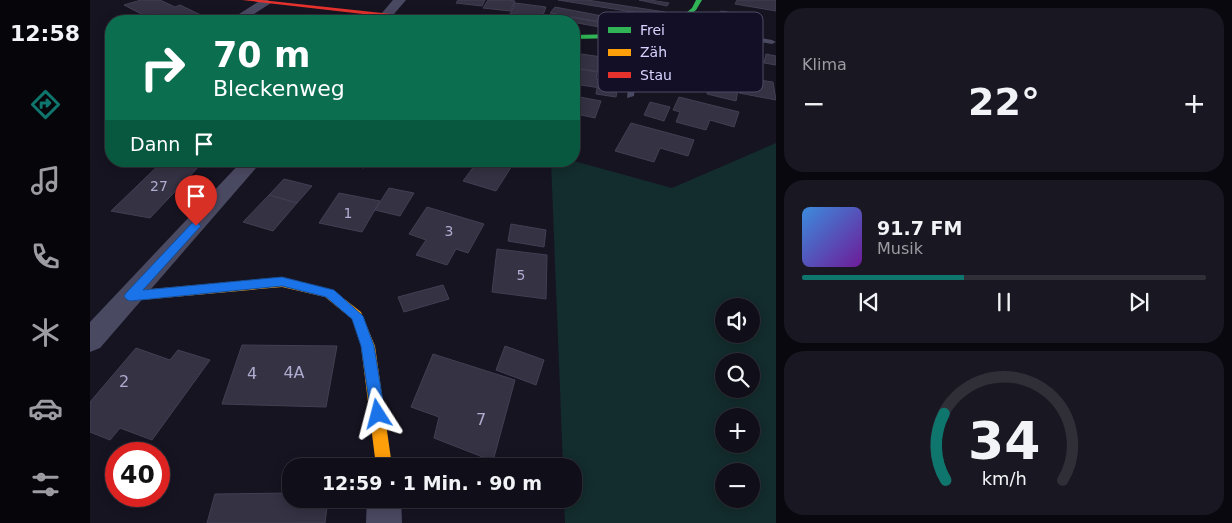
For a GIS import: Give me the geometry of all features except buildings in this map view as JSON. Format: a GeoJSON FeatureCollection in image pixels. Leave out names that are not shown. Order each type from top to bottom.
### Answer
{"type":"FeatureCollection","features":[{"type":"Feature","properties":{"kind":"street"},"geometry":{"type":"LineString","coordinates":[[245,0],[360,15]]}},
{"type":"Feature","properties":{"kind":"street"},"geometry":{"type":"LineString","coordinates":[[387,15],[400,0]]}},
{"type":"Feature","properties":{"kind":"street"},"geometry":{"type":"LineString","coordinates":[[690,12],[699,0]]}},
{"type":"Feature","properties":{"kind":"street"},"geometry":{"type":"LineString","coordinates":[[244,15],[265,3]]}},
{"type":"Feature","properties":{"kind":"street"},"geometry":{"type":"LineString","coordinates":[[580,37],[598,36]]}},
{"type":"Feature","properties":{"kind":"street"},"geometry":{"type":"LineString","coordinates":[[90,340],[248,167]]}},
{"type":"Feature","properties":{"kind":"street"},"geometry":{"type":"LineString","coordinates":[[130,296],[282,282],[330,293],[357,316],[368,346],[384,458]]}},
{"type":"Feature","properties":{"kind":"street"},"geometry":{"type":"LineString","coordinates":[[384,508],[384,523]]}},
{"type":"Feature","properties":{"kind":"lane"},"geometry":{"type":"LineString","coordinates":[[763,40],[772,42]]}},
{"type":"Feature","properties":{"kind":"lane"},"geometry":{"type":"LineString","coordinates":[[630,92],[630,96]]}},
{"type":"Feature","properties":{"kind":"green space"},"geometry":{"type":"Polygon","coordinates":[[[776,143],[776,523],[565,523],[564,508],[582,508],[582,458],[563,458],[551,167],[580,167],[580,163],[672,188],[776,143]]]}},
{"type":"Feature","properties":{"kind":"traffic: fast"},"geometry":{"type":"LineString","coordinates":[[690,12],[699,0]]}},
{"type":"Feature","properties":{"kind":"traffic: fast"},"geometry":{"type":"LineString","coordinates":[[580,37],[598,36]]}},
{"type":"Feature","properties":{"kind":"traffic: slow"},"geometry":{"type":"LineString","coordinates":[[130,296],[282,282],[329,293],[357,316],[368,346],[383,458]]}},
{"type":"Feature","properties":{"kind":"traffic: jam"},"geometry":{"type":"LineString","coordinates":[[245,0],[383,15]]}},
{"type":"Feature","properties":{"kind":"route"},"geometry":{"type":"LineString","coordinates":[[196,226],[130,296],[282,282],[330,293],[357,316],[368,346],[378,414]]}}]}
